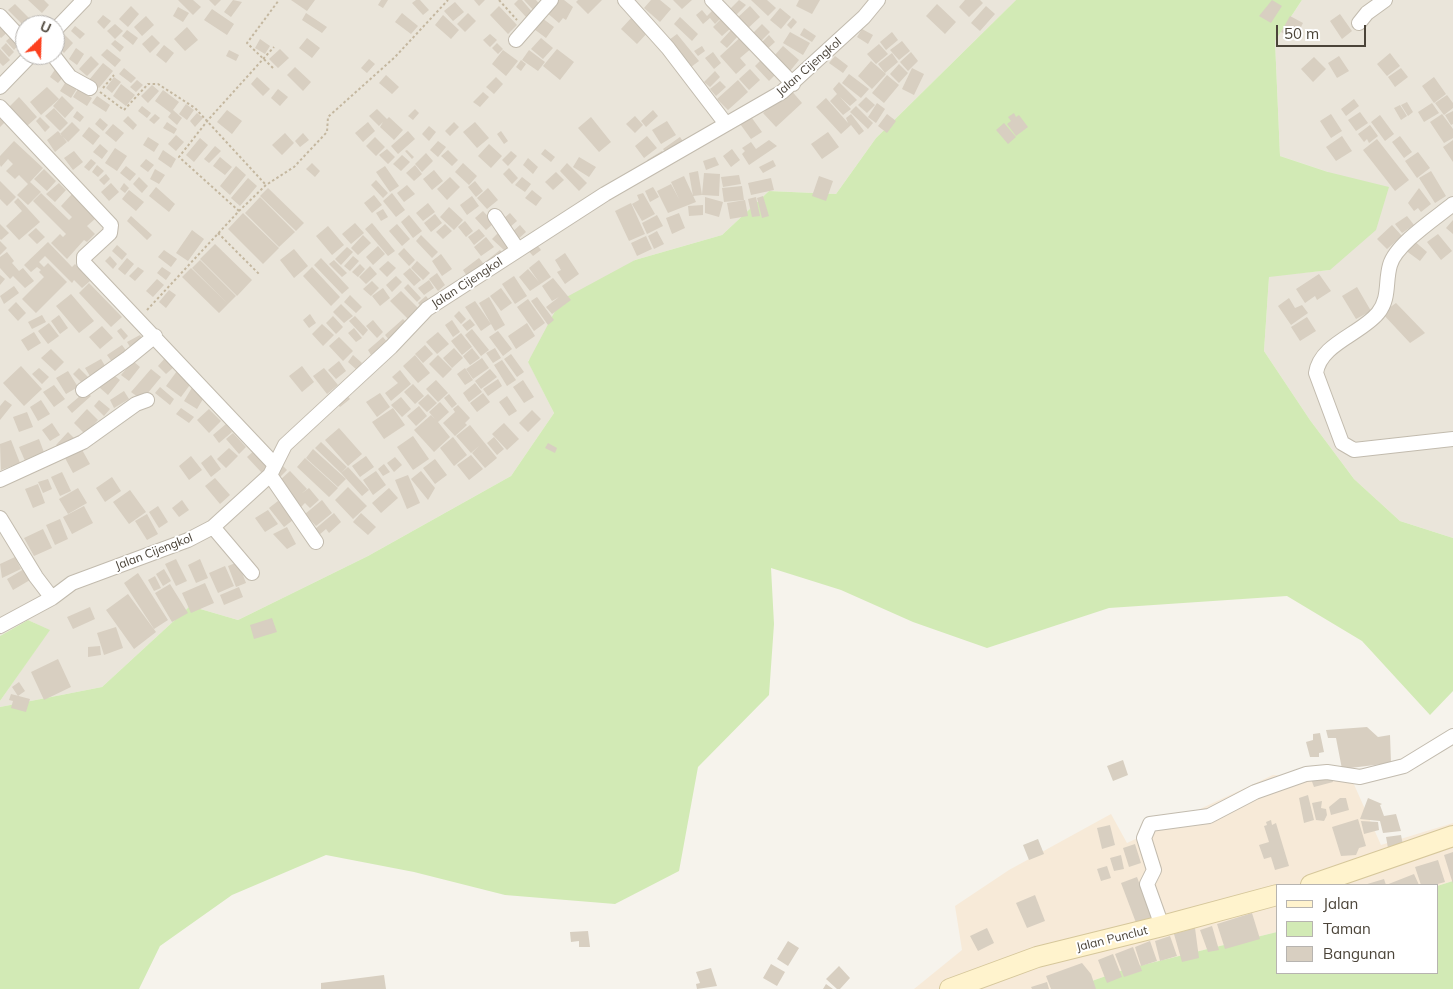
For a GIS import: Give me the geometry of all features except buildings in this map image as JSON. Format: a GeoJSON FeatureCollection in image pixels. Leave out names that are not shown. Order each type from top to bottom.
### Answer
{"type":"FeatureCollection","features":[{"type":"Feature","properties":{"kind":"main road"},"geometry":{"type":"LineString","coordinates":[[1314,884],[1453,836]]}},
{"type":"Feature","properties":{"kind":"main road","name":"Jalan Punclut"},"geometry":{"type":"LineString","coordinates":[[950,989],[1037,957],[1276,895]]}},
{"type":"Feature","properties":{"kind":"street"},"geometry":{"type":"LineString","coordinates":[[65,20],[84,0]]}},
{"type":"Feature","properties":{"kind":"street"},"geometry":{"type":"LineString","coordinates":[[516,40],[551,0]]}},
{"type":"Feature","properties":{"kind":"street"},"geometry":{"type":"LineString","coordinates":[[625,0],[668,48],[726,124]]}},
{"type":"Feature","properties":{"kind":"street"},"geometry":{"type":"LineString","coordinates":[[712,0],[769,56],[793,84]]}},
{"type":"Feature","properties":{"kind":"street","name":"Jalan Cijengkol"},"geometry":{"type":"LineString","coordinates":[[0,626],[52,598],[72,583],[188,540],[213,527],[272,470],[285,445],[391,347],[428,309],[605,194],[726,124],[761,106],[793,84],[864,17],[878,0]]}},
{"type":"Feature","properties":{"kind":"street"},"geometry":{"type":"LineString","coordinates":[[1359,23],[1367,13],[1385,0]]}},
{"type":"Feature","properties":{"kind":"street"},"geometry":{"type":"LineString","coordinates":[[0,16],[15,32]]}},
{"type":"Feature","properties":{"kind":"street"},"geometry":{"type":"LineString","coordinates":[[0,87],[21,65]]}},
{"type":"Feature","properties":{"kind":"street"},"geometry":{"type":"LineString","coordinates":[[61,65],[70,77],[90,88]]}},
{"type":"Feature","properties":{"kind":"street"},"geometry":{"type":"LineString","coordinates":[[0,107],[110,223],[110,233],[83,260],[155,336],[272,470],[316,542]]}},
{"type":"Feature","properties":{"kind":"street"},"geometry":{"type":"LineString","coordinates":[[1453,204],[1395,254],[1390,266],[1388,293],[1378,313],[1325,354],[1317,364],[1316,373],[1342,442],[1347,447],[1354,450],[1453,439]]}},
{"type":"Feature","properties":{"kind":"street"},"geometry":{"type":"LineString","coordinates":[[495,216],[518,250]]}},
{"type":"Feature","properties":{"kind":"street"},"geometry":{"type":"LineString","coordinates":[[83,390],[155,336]]}},
{"type":"Feature","properties":{"kind":"street"},"geometry":{"type":"LineString","coordinates":[[0,480],[86,440],[136,404],[148,400]]}},
{"type":"Feature","properties":{"kind":"street"},"geometry":{"type":"LineString","coordinates":[[0,518],[36,577],[52,598]]}},
{"type":"Feature","properties":{"kind":"street"},"geometry":{"type":"LineString","coordinates":[[213,527],[252,573]]}},
{"type":"Feature","properties":{"kind":"street"},"geometry":{"type":"LineString","coordinates":[[1162,926],[1147,884],[1154,870],[1144,838],[1150,824],[1209,816],[1255,792],[1306,774],[1327,772],[1360,777],[1404,766],[1453,736]]}},
{"type":"Feature","properties":{"kind":"path"},"geometry":{"type":"LineString","coordinates":[[273,68],[249,46],[248,40],[278,0]]}},
{"type":"Feature","properties":{"kind":"path"},"geometry":{"type":"LineString","coordinates":[[138,319],[239,211],[266,186],[294,167],[327,132],[328,117],[395,57],[448,0]]}},
{"type":"Feature","properties":{"kind":"path"},"geometry":{"type":"LineString","coordinates":[[499,0],[525,29]]}},
{"type":"Feature","properties":{"kind":"path"},"geometry":{"type":"LineString","coordinates":[[239,211],[179,157],[208,120],[274,47]]}},
{"type":"Feature","properties":{"kind":"path"},"geometry":{"type":"LineString","coordinates":[[114,75],[99,92],[124,110],[148,84],[154,82],[196,108],[266,186]]}},
{"type":"Feature","properties":{"kind":"path"},"geometry":{"type":"LineString","coordinates":[[218,233],[260,275]]}},
{"type":"Feature","properties":{"kind":"shaded area"},"geometry":{"type":"Polygon","coordinates":[[[0,0],[1016,0],[876,138],[836,194],[769,191],[722,235],[635,260],[528,361],[554,413],[511,476],[368,556],[238,620],[190,606],[102,687],[0,707],[0,701],[49,630],[28,620],[0,636],[0,0]]]}},
{"type":"Feature","properties":{"kind":"shaded area"},"geometry":{"type":"Polygon","coordinates":[[[1302,0],[1453,0],[1453,538],[1400,521],[1354,479],[1310,420],[1264,351],[1269,276],[1330,270],[1328,172],[1280,156],[1275,41],[1302,0]]]}},
{"type":"Feature","properties":{"kind":"shaded area"},"geometry":{"type":"Polygon","coordinates":[[[1273,775],[1352,780],[1381,845],[1453,823],[1453,881],[1438,886],[1438,884],[1276,884],[1276,932],[1126,969],[1069,989],[914,989],[962,950],[955,906],[1009,870],[1111,814],[1127,843],[1273,775]]]}},
{"type":"Feature","properties":{"kind":"green space"},"geometry":{"type":"Polygon","coordinates":[[[1016,0],[1302,0],[1275,41],[1280,156],[1328,172],[1389,187],[1376,230],[1330,270],[1269,277],[1264,351],[1310,420],[1354,479],[1400,521],[1453,538],[1453,691],[1430,715],[1362,641],[1287,596],[1109,608],[987,648],[913,622],[841,590],[771,568],[774,624],[769,695],[698,767],[679,871],[615,904],[505,895],[414,872],[326,855],[232,895],[160,946],[139,989],[0,989],[0,707],[102,687],[190,606],[238,620],[368,556],[511,476],[554,413],[528,362],[561,300],[635,260],[722,235],[769,191],[836,194],[876,138],[1016,0]]]}},
{"type":"Feature","properties":{"kind":"green space"},"geometry":{"type":"Polygon","coordinates":[[[28,620],[50,630],[0,701],[0,636],[28,620]]]}},
{"type":"Feature","properties":{"kind":"green space"},"geometry":{"type":"Polygon","coordinates":[[[1453,881],[1453,989],[1069,989],[1126,969],[1276,932],[1276,974],[1438,974],[1438,886],[1453,881]]]}}]}
